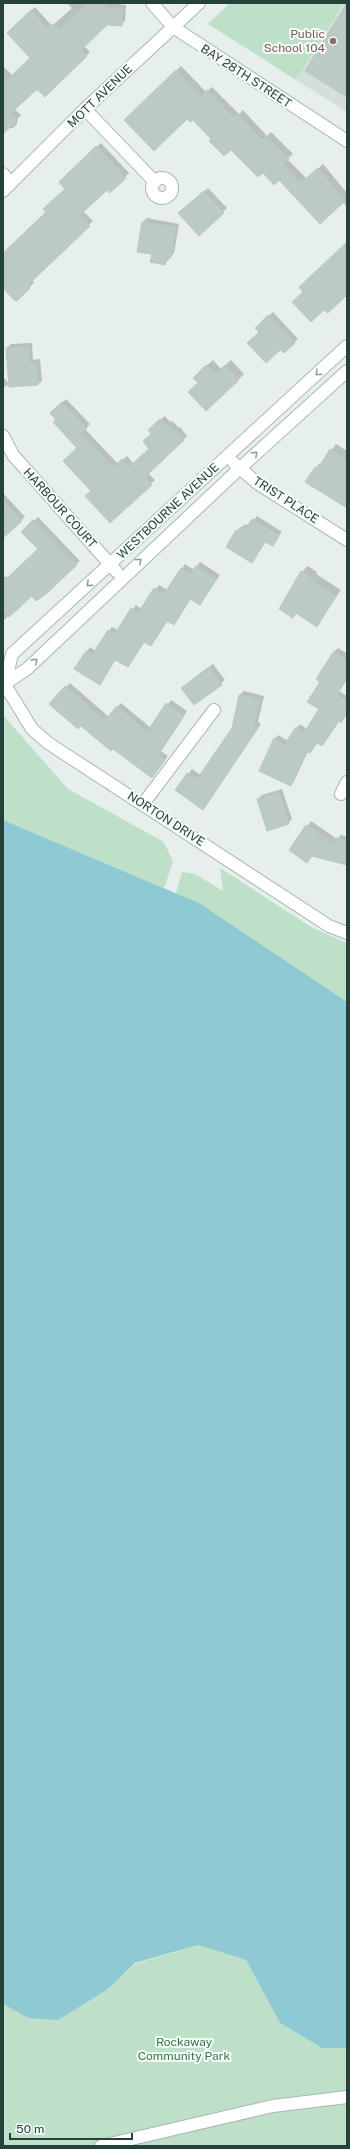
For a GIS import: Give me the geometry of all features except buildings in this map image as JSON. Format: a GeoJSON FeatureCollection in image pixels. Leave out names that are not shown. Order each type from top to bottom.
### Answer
{"type":"FeatureCollection","features":[{"type":"Feature","properties":{"kind":"street","name":"BAY 28TH STREET"},"geometry":{"type":"LineString","coordinates":[[152,3],[173,27],[347,141]]}},
{"type":"Feature","properties":{"kind":"street","name":"MOTT AVENUE"},"geometry":{"type":"LineString","coordinates":[[6,183],[199,3]]}},
{"type":"Feature","properties":{"kind":"street"},"geometry":{"type":"LineString","coordinates":[[85,109],[155,182]]}},
{"type":"Feature","properties":{"kind":"street","name":"WESTBOURNE AVENUE"},"geometry":{"type":"LineString","coordinates":[[4,685],[12,654],[347,346]]}},
{"type":"Feature","properties":{"kind":"street","name":"WESTBOURNE AVENUE"},"geometry":{"type":"LineString","coordinates":[[4,685],[27,669],[238,468],[347,371]]}},
{"type":"Feature","properties":{"kind":"street","name":"HARBOUR COURT"},"geometry":{"type":"LineString","coordinates":[[3,436],[13,455],[122,578]]}},
{"type":"Feature","properties":{"kind":"street","name":"TRIST PLACE"},"geometry":{"type":"LineString","coordinates":[[228,456],[238,468],[257,483],[347,540]]}},
{"type":"Feature","properties":{"kind":"street","name":"NORTON DRIVE"},"geometry":{"type":"LineString","coordinates":[[4,685],[32,729],[48,742],[329,926],[347,933]]}},
{"type":"Feature","properties":{"kind":"street"},"geometry":{"type":"LineString","coordinates":[[143,804],[214,710]]}},
{"type":"Feature","properties":{"kind":"street"},"geometry":{"type":"LineString","coordinates":[[341,794],[347,782]]}},
{"type":"Feature","properties":{"kind":"street"},"geometry":{"type":"LineString","coordinates":[[100,2146],[273,2106],[347,2097]]}},
{"type":"Feature","properties":{"kind":"shaded area","name":"Public School 104"},"geometry":{"type":"Polygon","coordinates":[[[344,3],[347,3],[347,112],[296,80],[344,3]]]}},
{"type":"Feature","properties":{"kind":"green space"},"geometry":{"type":"Polygon","coordinates":[[[230,3],[344,3],[296,80],[208,24],[230,3]]]}},
{"type":"Feature","properties":{"kind":"green space"},"geometry":{"type":"Polygon","coordinates":[[[3,715],[68,789],[164,842],[173,862],[164,888],[3,820],[3,715]]]}},
{"type":"Feature","properties":{"kind":"green space"},"geometry":{"type":"Polygon","coordinates":[[[220,868],[311,927],[347,943],[347,1004],[176,893],[182,872],[195,874],[223,891],[220,868]]]}},
{"type":"Feature","properties":{"kind":"green space","name":"Rockaway Community Park"},"geometry":{"type":"Polygon","coordinates":[[[198,1945],[246,1960],[280,2023],[322,2048],[347,2048],[347,2146],[3,2146],[3,2004],[28,2018],[108,1989],[135,1964],[198,1945]]]}},
{"type":"Feature","properties":{"kind":"water"},"geometry":{"type":"Polygon","coordinates":[[[3,820],[199,903],[347,1002],[347,2048],[322,2048],[280,2023],[246,1960],[198,1945],[135,1963],[108,1989],[58,2020],[28,2018],[3,2004],[3,820]]]}},
{"type":"Feature","properties":{"kind":"place","name":"Public School 104"},"geometry":{"type":"Point","coordinates":[333,41]}}]}
